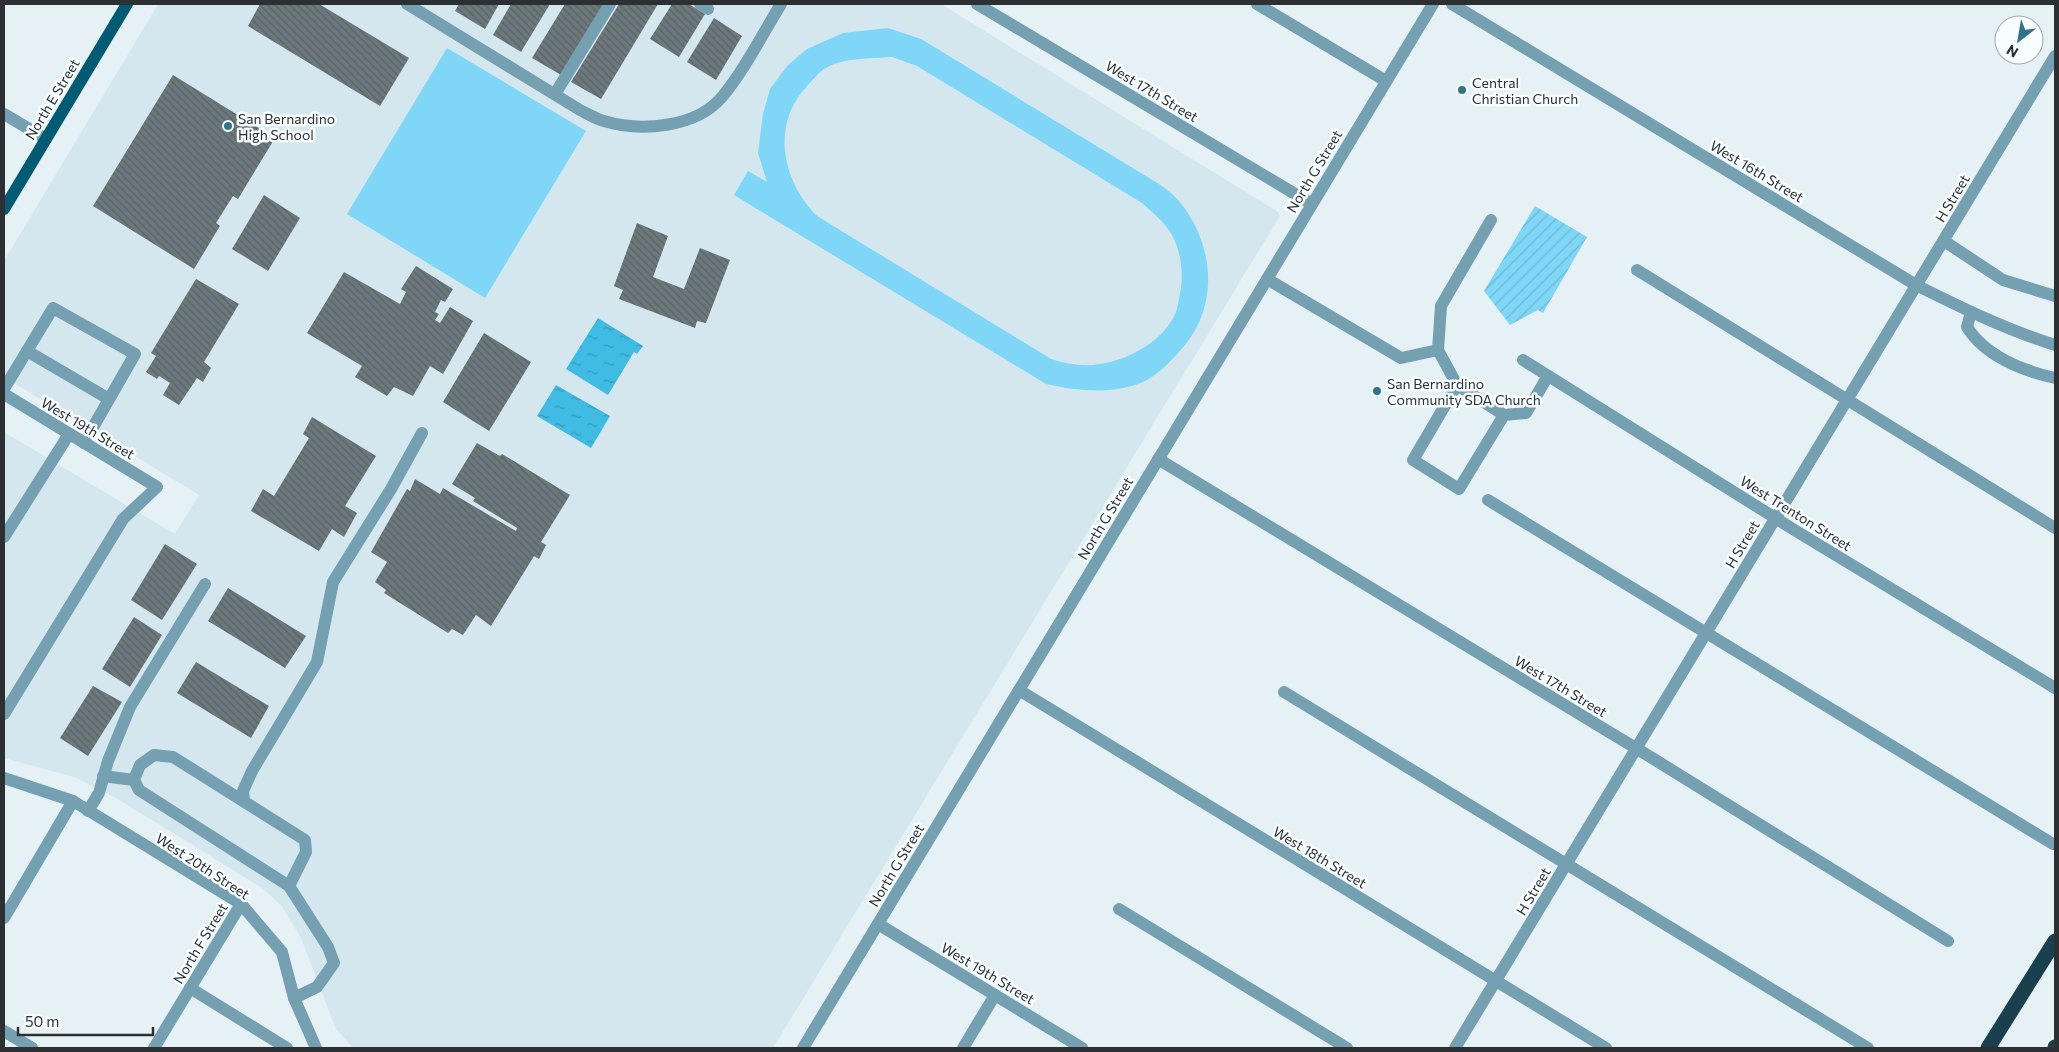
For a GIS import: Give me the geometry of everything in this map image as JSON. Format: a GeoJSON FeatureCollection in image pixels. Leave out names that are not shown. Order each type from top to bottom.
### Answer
{"type":"FeatureCollection","features":[{"type":"Feature","properties":{"kind":"highway"},"geometry":{"type":"LineString","coordinates":[[1988,1048],[2055,941]]}},
{"type":"Feature","properties":{"kind":"main road","name":"North E Street"},"geometry":{"type":"LineString","coordinates":[[4,209],[127,4]]}},
{"type":"Feature","properties":{"kind":"street"},"geometry":{"type":"LineString","coordinates":[[407,4],[604,121],[629,125],[667,124],[697,116],[721,98],[775,6]]}},
{"type":"Feature","properties":{"kind":"street"},"geometry":{"type":"LineString","coordinates":[[556,94],[610,4]]}},
{"type":"Feature","properties":{"kind":"street","name":"West 17th Street"},"geometry":{"type":"LineString","coordinates":[[977,4],[1312,204]]}},
{"type":"Feature","properties":{"kind":"street"},"geometry":{"type":"LineString","coordinates":[[1257,4],[1386,81]]}},
{"type":"Feature","properties":{"kind":"street","name":"North G Street"},"geometry":{"type":"LineString","coordinates":[[803,1048],[1433,4]]}},
{"type":"Feature","properties":{"kind":"street","name":"West 16th Street"},"geometry":{"type":"LineString","coordinates":[[1452,4],[1916,285],[2028,337],[2055,345]]}},
{"type":"Feature","properties":{"kind":"street","name":"H Street"},"geometry":{"type":"LineString","coordinates":[[1455,1048],[2055,56]]}},
{"type":"Feature","properties":{"kind":"street"},"geometry":{"type":"LineString","coordinates":[[4,114],[46,138]]}},
{"type":"Feature","properties":{"kind":"street"},"geometry":{"type":"LineString","coordinates":[[1491,220],[1441,306],[1438,350],[1457,385],[1504,415],[1526,413],[1548,376]]}},
{"type":"Feature","properties":{"kind":"street"},"geometry":{"type":"LineString","coordinates":[[1944,240],[2003,280],[2055,296]]}},
{"type":"Feature","properties":{"kind":"street"},"geometry":{"type":"LineString","coordinates":[[1637,270],[2055,528]]}},
{"type":"Feature","properties":{"kind":"street"},"geometry":{"type":"LineString","coordinates":[[1267,279],[1401,358],[1438,350]]}},
{"type":"Feature","properties":{"kind":"street"},"geometry":{"type":"LineString","coordinates":[[4,389],[53,308],[135,354],[84,442]]}},
{"type":"Feature","properties":{"kind":"street"},"geometry":{"type":"LineString","coordinates":[[1971,312],[1967,327],[1983,344],[2016,366],[2055,378]]}},
{"type":"Feature","properties":{"kind":"street"},"geometry":{"type":"LineString","coordinates":[[27,351],[109,399]]}},
{"type":"Feature","properties":{"kind":"street","name":"West Trenton Street"},"geometry":{"type":"LineString","coordinates":[[1523,360],[1776,518],[2055,688]]}},
{"type":"Feature","properties":{"kind":"street"},"geometry":{"type":"LineString","coordinates":[[1457,385],[1413,460],[1459,488],[1504,415]]}},
{"type":"Feature","properties":{"kind":"street","name":"West 19th Street"},"geometry":{"type":"LineString","coordinates":[[4,394],[157,487],[123,519],[4,714]]}},
{"type":"Feature","properties":{"kind":"street"},"geometry":{"type":"LineString","coordinates":[[244,801],[243,791],[252,771],[316,662],[333,582],[391,489],[422,433]]}},
{"type":"Feature","properties":{"kind":"street"},"geometry":{"type":"LineString","coordinates":[[4,537],[69,434]]}},
{"type":"Feature","properties":{"kind":"street","name":"West 17th Street"},"geometry":{"type":"LineString","coordinates":[[1158,459],[1948,941]]}},
{"type":"Feature","properties":{"kind":"street"},"geometry":{"type":"LineString","coordinates":[[1488,500],[2053,844]]}},
{"type":"Feature","properties":{"kind":"street"},"geometry":{"type":"LineString","coordinates":[[88,811],[99,793],[130,707],[205,584]]}},
{"type":"Feature","properties":{"kind":"street","name":"West 18th Street"},"geometry":{"type":"LineString","coordinates":[[1019,690],[1606,1048]]}},
{"type":"Feature","properties":{"kind":"street"},"geometry":{"type":"LineString","coordinates":[[1284,692],[1868,1048]]}},
{"type":"Feature","properties":{"kind":"street"},"geometry":{"type":"LineString","coordinates":[[134,780],[140,765],[154,755],[173,757],[305,840],[306,852],[289,886]]}},
{"type":"Feature","properties":{"kind":"street"},"geometry":{"type":"LineString","coordinates":[[104,776],[134,780]]}},
{"type":"Feature","properties":{"kind":"street","name":"West 20th Street"},"geometry":{"type":"LineString","coordinates":[[4,778],[73,801],[241,904],[282,952],[294,998],[316,1048]]}},
{"type":"Feature","properties":{"kind":"street"},"geometry":{"type":"LineString","coordinates":[[134,780],[140,790],[289,886],[328,947],[334,963],[317,987],[294,998]]}},
{"type":"Feature","properties":{"kind":"street"},"geometry":{"type":"LineString","coordinates":[[4,918],[73,801]]}},
{"type":"Feature","properties":{"kind":"street","name":"North F Street"},"geometry":{"type":"LineString","coordinates":[[154,1048],[241,904]]}},
{"type":"Feature","properties":{"kind":"street"},"geometry":{"type":"LineString","coordinates":[[1119,908],[1347,1048]]}},
{"type":"Feature","properties":{"kind":"street","name":"West 19th Street"},"geometry":{"type":"LineString","coordinates":[[878,924],[1082,1048]]}},
{"type":"Feature","properties":{"kind":"street"},"geometry":{"type":"LineString","coordinates":[[190,988],[287,1048]]}},
{"type":"Feature","properties":{"kind":"street"},"geometry":{"type":"LineString","coordinates":[[963,1048],[995,995]]}},
{"type":"Feature","properties":{"kind":"street"},"geometry":{"type":"LineString","coordinates":[[4,1031],[32,1048]]}},
{"type":"Feature","properties":{"kind":"shaded area","name":"San Bernardino High School"},"geometry":{"type":"Polygon","coordinates":[[[158,4],[941,4],[1278,212],[1280,216],[773,1048],[353,1048],[336,1029],[301,938],[281,905],[262,888],[116,798],[74,777],[4,758],[4,432],[175,534],[199,495],[4,377],[4,261],[158,4]]]}},
{"type":"Feature","properties":{"kind":"shaded area"},"geometry":{"type":"Polygon","coordinates":[[[888,28],[921,39],[1170,192],[1191,219],[1200,238],[1206,258],[1208,278],[1207,298],[1201,317],[1192,336],[1178,353],[1148,379],[1119,389],[1082,390],[1046,384],[734,195],[748,171],[767,182],[758,153],[763,114],[770,89],[788,65],[807,49],[843,33],[888,28]],[[892,57],[840,62],[822,71],[796,100],[788,117],[785,134],[785,152],[795,186],[817,216],[1051,359],[1088,365],[1111,362],[1134,353],[1155,340],[1171,322],[1176,312],[1182,279],[1178,250],[1173,237],[1163,223],[1142,203],[917,66],[892,57]]]}},
{"type":"Feature","properties":{"kind":"shaded area"},"geometry":{"type":"Polygon","coordinates":[[[447,48],[586,131],[485,298],[347,214],[447,48]]]}},
{"type":"Feature","properties":{"kind":"shaded area"},"geometry":{"type":"Polygon","coordinates":[[[1535,206],[1587,237],[1543,313],[1538,310],[1510,325],[1484,291],[1535,206]]]}},
{"type":"Feature","properties":{"kind":"water"},"geometry":{"type":"Polygon","coordinates":[[[598,318],[643,346],[637,354],[634,352],[608,395],[566,369],[598,318]]]}},
{"type":"Feature","properties":{"kind":"water"},"geometry":{"type":"Polygon","coordinates":[[[556,385],[610,416],[591,448],[537,416],[556,385]]]}},
{"type":"Feature","properties":{"kind":"building"},"geometry":{"type":"Polygon","coordinates":[[[260,4],[319,4],[409,58],[380,106],[248,26],[260,4]]]}},
{"type":"Feature","properties":{"kind":"building"},"geometry":{"type":"Polygon","coordinates":[[[459,4],[499,4],[485,29],[455,11],[459,4]]]}},
{"type":"Feature","properties":{"kind":"building"},"geometry":{"type":"Polygon","coordinates":[[[511,4],[550,4],[521,52],[493,35],[511,4]]]}},
{"type":"Feature","properties":{"kind":"building"},"geometry":{"type":"Polygon","coordinates":[[[565,4],[604,4],[561,75],[532,58],[565,4]]]}},
{"type":"Feature","properties":{"kind":"building"},"geometry":{"type":"Polygon","coordinates":[[[619,4],[658,4],[601,99],[571,82],[619,4]]]}},
{"type":"Feature","properties":{"kind":"building"},"geometry":{"type":"Polygon","coordinates":[[[672,4],[689,4],[705,14],[679,57],[650,39],[672,4]]]}},
{"type":"Feature","properties":{"kind":"building"},"geometry":{"type":"Polygon","coordinates":[[[714,18],[742,36],[716,80],[687,62],[714,18]]]}},
{"type":"Feature","properties":{"kind":"building"},"geometry":{"type":"Polygon","coordinates":[[[173,75],[275,138],[238,199],[233,196],[216,223],[220,226],[194,269],[93,206],[173,75]]]}},
{"type":"Feature","properties":{"kind":"building"},"geometry":{"type":"Polygon","coordinates":[[[264,195],[300,218],[268,271],[232,249],[264,195]]]}},
{"type":"Feature","properties":{"kind":"building"},"geometry":{"type":"Polygon","coordinates":[[[637,223],[668,236],[653,277],[684,289],[700,248],[730,260],[706,323],[697,321],[695,328],[619,299],[623,290],[614,286],[637,223]]]}},
{"type":"Feature","properties":{"kind":"building"},"geometry":{"type":"Polygon","coordinates":[[[416,266],[453,289],[445,302],[441,300],[435,312],[439,314],[435,320],[440,323],[450,307],[473,321],[443,374],[430,366],[413,396],[394,387],[387,396],[355,377],[362,366],[307,333],[344,272],[400,304],[406,292],[401,289],[416,266]]]}},
{"type":"Feature","properties":{"kind":"building"},"geometry":{"type":"Polygon","coordinates":[[[196,279],[239,304],[204,362],[211,368],[203,382],[197,378],[179,405],[163,395],[170,383],[159,376],[157,379],[146,372],[156,356],[151,353],[196,279]]]}},
{"type":"Feature","properties":{"kind":"building"},"geometry":{"type":"Polygon","coordinates":[[[484,333],[531,362],[489,431],[443,402],[484,333]]]}},
{"type":"Feature","properties":{"kind":"building"},"geometry":{"type":"Polygon","coordinates":[[[312,417],[376,456],[345,506],[357,513],[344,537],[332,529],[319,551],[251,511],[263,489],[274,496],[309,438],[303,434],[312,417]]]}},
{"type":"Feature","properties":{"kind":"building"},"geometry":{"type":"Polygon","coordinates":[[[477,443],[500,456],[502,454],[570,495],[541,542],[546,545],[539,559],[534,556],[491,626],[476,615],[463,635],[452,629],[448,633],[384,593],[386,590],[375,582],[387,562],[371,552],[407,489],[410,491],[415,479],[440,494],[443,488],[516,531],[517,528],[473,501],[475,498],[452,484],[477,443]]]}},
{"type":"Feature","properties":{"kind":"building"},"geometry":{"type":"Polygon","coordinates":[[[165,544],[197,564],[162,620],[131,600],[165,544]]]}},
{"type":"Feature","properties":{"kind":"building"},"geometry":{"type":"Polygon","coordinates":[[[228,588],[306,636],[285,668],[208,621],[228,588]]]}},
{"type":"Feature","properties":{"kind":"building"},"geometry":{"type":"Polygon","coordinates":[[[134,617],[162,635],[130,687],[102,669],[134,617]]]}},
{"type":"Feature","properties":{"kind":"building"},"geometry":{"type":"Polygon","coordinates":[[[196,662],[269,706],[251,738],[177,693],[196,662]]]}},
{"type":"Feature","properties":{"kind":"building"},"geometry":{"type":"Polygon","coordinates":[[[93,686],[122,702],[88,756],[60,738],[93,686]]]}},
{"type":"Feature","properties":{"kind":"place","name":"Central Christian Church"},"geometry":{"type":"Point","coordinates":[1462,90]}},
{"type":"Feature","properties":{"kind":"place","name":"San Bernardino High School"},"geometry":{"type":"Point","coordinates":[228,126]}},
{"type":"Feature","properties":{"kind":"place","name":"San Bernardino Community SDA Church"},"geometry":{"type":"Point","coordinates":[1377,391]}}]}
